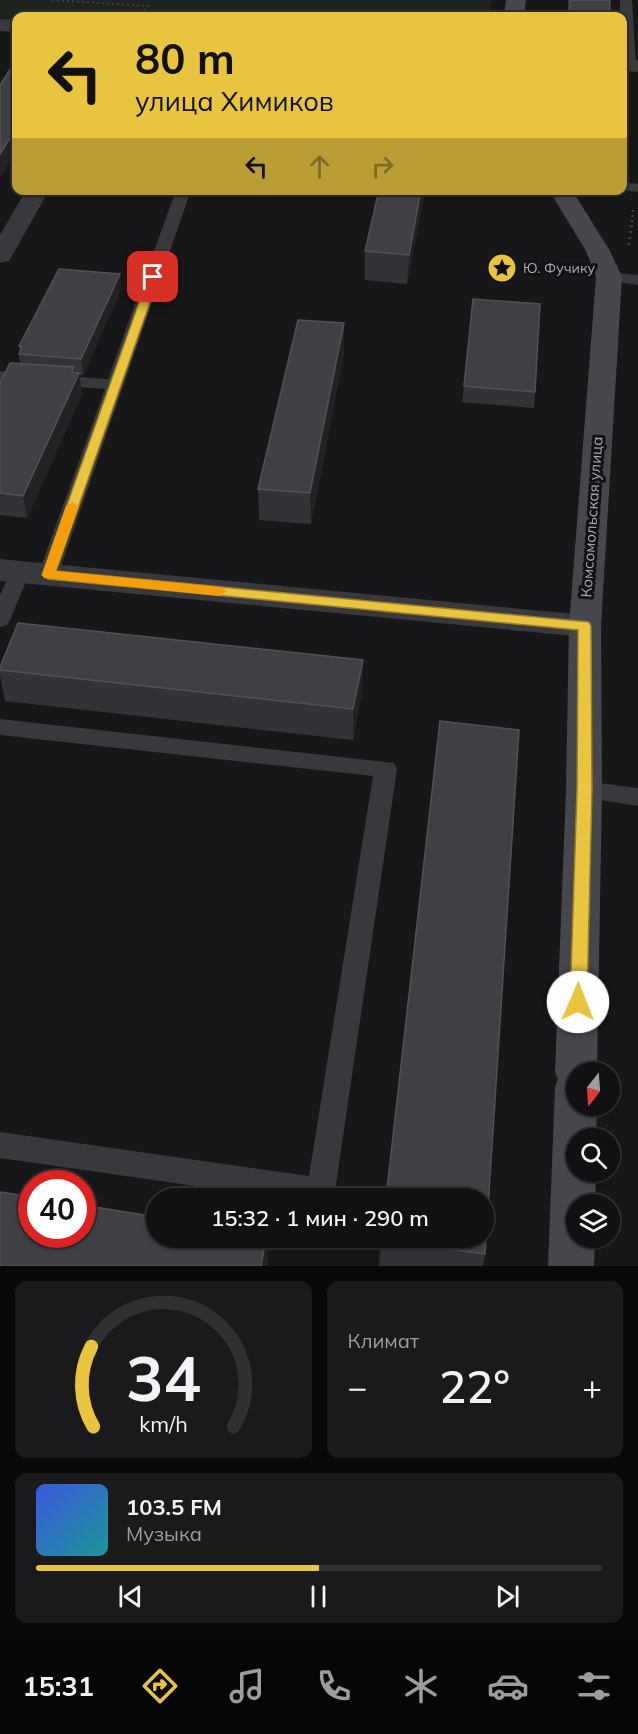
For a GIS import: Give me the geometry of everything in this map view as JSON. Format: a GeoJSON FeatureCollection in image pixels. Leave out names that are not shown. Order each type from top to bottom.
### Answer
{"type":"FeatureCollection","features":[{"type":"Feature","properties":{"kind":"street"},"geometry":{"type":"LineString","coordinates":[[0,256],[35,195]]}},
{"type":"Feature","properties":{"kind":"street","name":"Комсомольская улица"},"geometry":{"type":"LineString","coordinates":[[563,195],[598,251],[624,278],[585,626],[584,790],[576,1062]]}},
{"type":"Feature","properties":{"kind":"street"},"geometry":{"type":"LineString","coordinates":[[23,572],[585,626]]}},
{"type":"Feature","properties":{"kind":"street"},"geometry":{"type":"LineString","coordinates":[[571,1266],[575,1116]]}},
{"type":"Feature","properties":{"kind":"lane"},"geometry":{"type":"LineString","coordinates":[[627,16],[630,66]]}},
{"type":"Feature","properties":{"kind":"lane"},"geometry":{"type":"LineString","coordinates":[[0,620],[115,385],[182,195]]}},
{"type":"Feature","properties":{"kind":"lane"},"geometry":{"type":"LineString","coordinates":[[0,376],[115,385]]}},
{"type":"Feature","properties":{"kind":"lane"},"geometry":{"type":"LineString","coordinates":[[0,727],[386,769],[321,1191],[0,1145]]}},
{"type":"Feature","properties":{"kind":"lane"},"geometry":{"type":"LineString","coordinates":[[584,790],[638,797]]}},
{"type":"Feature","properties":{"kind":"path"},"geometry":{"type":"LineString","coordinates":[[52,0],[148,6],[143,12]]}},
{"type":"Feature","properties":{"kind":"path"},"geometry":{"type":"LineString","coordinates":[[624,278],[632,187]]}},
{"type":"Feature","properties":{"kind":"shaded area"},"geometry":{"type":"Polygon","coordinates":[[[0,0],[492,0],[490,12],[12,12],[12,20],[0,19],[0,0]]]}},
{"type":"Feature","properties":{"kind":"building"},"geometry":{"type":"Polygon","coordinates":[[[570,0],[610,0],[610,12],[569,12],[570,0]]]}},
{"type":"Feature","properties":{"kind":"building"},"geometry":{"type":"Polygon","coordinates":[[[12,66],[12,135],[0,154],[0,85],[12,66]]]}},
{"type":"Feature","properties":{"kind":"building"},"geometry":{"type":"Polygon","coordinates":[[[378,195],[420,195],[409,255],[365,251],[378,195]]]}},
{"type":"Feature","properties":{"kind":"building"},"geometry":{"type":"Polygon","coordinates":[[[59,269],[120,274],[81,359],[19,354],[22,347],[19,346],[59,269]]]}},
{"type":"Feature","properties":{"kind":"building"},"geometry":{"type":"Polygon","coordinates":[[[473,299],[540,304],[535,392],[464,386],[473,299]]]}},
{"type":"Feature","properties":{"kind":"building"},"geometry":{"type":"Polygon","coordinates":[[[298,320],[344,323],[310,493],[258,489],[298,320]]]}},
{"type":"Feature","properties":{"kind":"building"},"geometry":{"type":"Polygon","coordinates":[[[10,363],[74,367],[72,372],[79,373],[23,496],[0,493],[0,383],[10,363]]]}},
{"type":"Feature","properties":{"kind":"building"},"geometry":{"type":"Polygon","coordinates":[[[18,623],[363,660],[353,709],[0,670],[18,623]]]}},
{"type":"Feature","properties":{"kind":"building"},"geometry":{"type":"Polygon","coordinates":[[[440,721],[519,730],[489,1188],[387,1188],[440,721]]]}},
{"type":"Feature","properties":{"kind":"building"},"geometry":{"type":"Polygon","coordinates":[[[0,1192],[18,1195],[18,1248],[96,1248],[96,1207],[146,1215],[146,1248],[264,1248],[261,1266],[0,1266],[0,1192]]]}},
{"type":"Feature","properties":{"kind":"building"},"geometry":{"type":"Polygon","coordinates":[[[440,1248],[485,1248],[485,1254],[440,1248]]]}},
{"type":"Feature","properties":{"kind":"slow traffic"},"geometry":{"type":"LineString","coordinates":[[73,506],[48,575],[220,591]]}},
{"type":"Feature","properties":{"kind":"place","name":"Ю. Фучику"},"geometry":{"type":"Point","coordinates":[502,268]}},
{"type":"Feature","properties":{"kind":"route"},"geometry":{"type":"LineString","coordinates":[[153,277],[48,575],[585,626],[584,790],[578,1002]]}}]}
